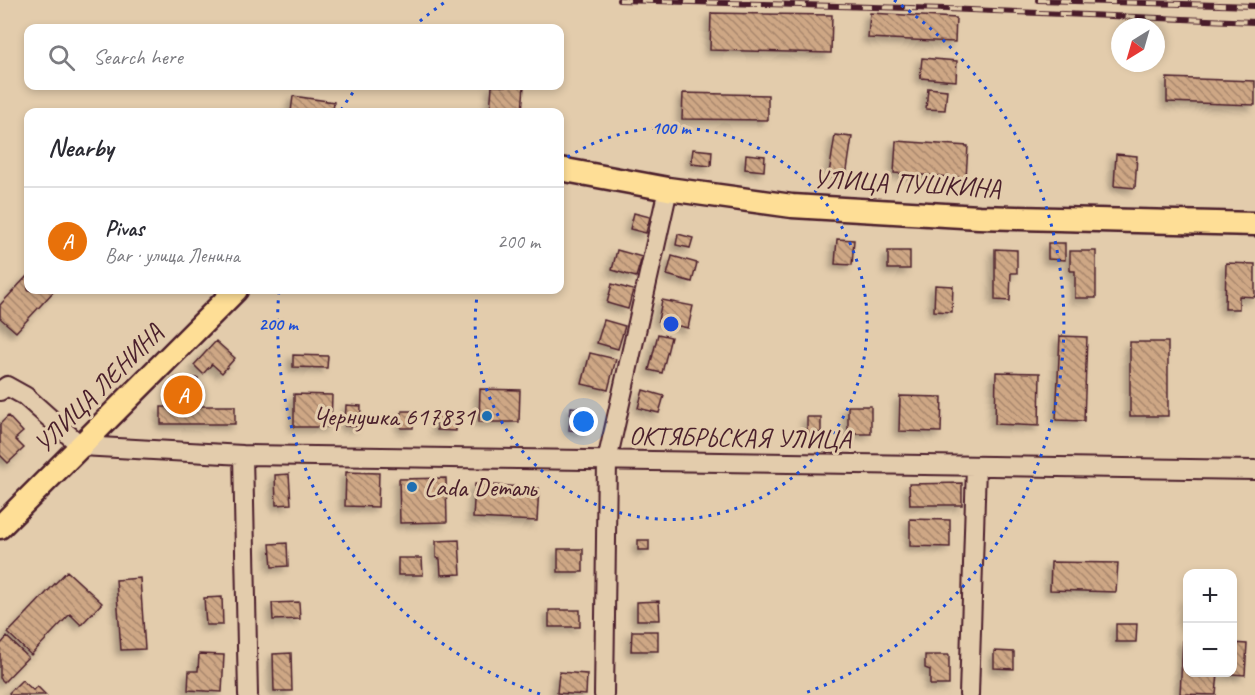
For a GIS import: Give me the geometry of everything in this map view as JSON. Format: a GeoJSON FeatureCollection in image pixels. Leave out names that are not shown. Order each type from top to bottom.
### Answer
{"type":"FeatureCollection","features":[{"type":"Feature","properties":{"kind":"main road","name":"УЛИЦА ПУШКИНА"},"geometry":{"type":"LineString","coordinates":[[564,170],[668,189],[803,207],[979,216],[1255,224]]}},
{"type":"Feature","properties":{"kind":"main road","name":"УЛИЦА ЛЕНИНА"},"geometry":{"type":"LineString","coordinates":[[0,527],[232,294]]}},
{"type":"Feature","properties":{"kind":"street"},"geometry":{"type":"LineString","coordinates":[[604,695],[607,461],[668,189]]}},
{"type":"Feature","properties":{"kind":"street"},"geometry":{"type":"LineString","coordinates":[[3,389],[25,396],[81,446]]}},
{"type":"Feature","properties":{"kind":"street","name":"ОКТЯБРЬСКАЯ УЛИЦА"},"geometry":{"type":"LineString","coordinates":[[81,446],[243,455],[1255,470]]}},
{"type":"Feature","properties":{"kind":"street"},"geometry":{"type":"LineString","coordinates":[[243,455],[248,695]]}},
{"type":"Feature","properties":{"kind":"street"},"geometry":{"type":"LineString","coordinates":[[969,695],[976,466]]}},
{"type":"Feature","properties":{"kind":"building"},"geometry":{"type":"Polygon","coordinates":[[[711,13],[832,15],[831,53],[710,50],[711,13]]]}},
{"type":"Feature","properties":{"kind":"building"},"geometry":{"type":"Polygon","coordinates":[[[870,13],[956,18],[955,42],[868,38],[870,13]]]}},
{"type":"Feature","properties":{"kind":"building"},"geometry":{"type":"Polygon","coordinates":[[[922,58],[957,61],[956,81],[920,78],[922,58]]]}},
{"type":"Feature","properties":{"kind":"building"},"geometry":{"type":"Polygon","coordinates":[[[1167,78],[1255,81],[1255,105],[1167,102],[1167,78]]]}},
{"type":"Feature","properties":{"kind":"building"},"geometry":{"type":"Polygon","coordinates":[[[928,88],[947,90],[945,110],[926,109],[928,88]]]}},
{"type":"Feature","properties":{"kind":"building"},"geometry":{"type":"Polygon","coordinates":[[[492,90],[524,90],[522,108],[490,108],[492,90]]]}},
{"type":"Feature","properties":{"kind":"building"},"geometry":{"type":"Polygon","coordinates":[[[683,93],[768,95],[768,120],[682,119],[683,93]]]}},
{"type":"Feature","properties":{"kind":"building"},"geometry":{"type":"Polygon","coordinates":[[[293,96],[334,102],[333,108],[292,108],[293,96]]]}},
{"type":"Feature","properties":{"kind":"building"},"geometry":{"type":"Polygon","coordinates":[[[835,135],[852,137],[846,177],[829,174],[835,135]]]}},
{"type":"Feature","properties":{"kind":"building"},"geometry":{"type":"Polygon","coordinates":[[[896,141],[968,146],[966,178],[894,173],[896,141]]]}},
{"type":"Feature","properties":{"kind":"building"},"geometry":{"type":"Polygon","coordinates":[[[693,149],[712,151],[711,166],[691,164],[693,149]]]}},
{"type":"Feature","properties":{"kind":"building"},"geometry":{"type":"Polygon","coordinates":[[[746,154],[765,156],[764,171],[745,169],[746,154]]]}},
{"type":"Feature","properties":{"kind":"building"},"geometry":{"type":"Polygon","coordinates":[[[1116,154],[1137,156],[1135,188],[1114,186],[1116,154]]]}},
{"type":"Feature","properties":{"kind":"building"},"geometry":{"type":"Polygon","coordinates":[[[634,213],[650,217],[646,233],[630,229],[634,213]]]}},
{"type":"Feature","properties":{"kind":"building"},"geometry":{"type":"Polygon","coordinates":[[[678,234],[693,238],[690,248],[676,245],[678,234]]]}},
{"type":"Feature","properties":{"kind":"building"},"geometry":{"type":"Polygon","coordinates":[[[837,239],[854,240],[852,265],[835,264],[837,239]]]}},
{"type":"Feature","properties":{"kind":"building"},"geometry":{"type":"Polygon","coordinates":[[[1048,243],[1065,243],[1065,260],[1048,259],[1048,243]]]}},
{"type":"Feature","properties":{"kind":"building"},"geometry":{"type":"Polygon","coordinates":[[[995,249],[1017,250],[1017,273],[1011,273],[1010,301],[995,300],[995,249]]]}},
{"type":"Feature","properties":{"kind":"building"},"geometry":{"type":"Polygon","coordinates":[[[617,250],[642,257],[636,277],[612,270],[617,250]]]}},
{"type":"Feature","properties":{"kind":"building"},"geometry":{"type":"Polygon","coordinates":[[[888,251],[910,251],[910,269],[888,269],[888,251]]]}},
{"type":"Feature","properties":{"kind":"building"},"geometry":{"type":"Polygon","coordinates":[[[1070,251],[1096,251],[1096,298],[1075,298],[1075,271],[1070,271],[1070,251]]]}},
{"type":"Feature","properties":{"kind":"building"},"geometry":{"type":"Polygon","coordinates":[[[672,256],[697,263],[692,282],[667,275],[672,256]]]}},
{"type":"Feature","properties":{"kind":"building"},"geometry":{"type":"Polygon","coordinates":[[[1226,263],[1255,264],[1255,297],[1239,296],[1239,309],[1225,309],[1226,263]]]}},
{"type":"Feature","properties":{"kind":"building"},"geometry":{"type":"Polygon","coordinates":[[[24,279],[24,294],[51,294],[16,332],[0,318],[0,305],[24,279]]]}},
{"type":"Feature","properties":{"kind":"building"},"geometry":{"type":"Polygon","coordinates":[[[612,284],[633,290],[628,309],[607,303],[612,284]]]}},
{"type":"Feature","properties":{"kind":"building"},"geometry":{"type":"Polygon","coordinates":[[[935,285],[953,286],[952,312],[934,311],[935,285]]]}},
{"type":"Feature","properties":{"kind":"building"},"geometry":{"type":"Polygon","coordinates":[[[662,300],[693,306],[688,328],[658,321],[662,300]]]}},
{"type":"Feature","properties":{"kind":"building"},"geometry":{"type":"Polygon","coordinates":[[[604,320],[625,326],[618,349],[597,343],[604,320]]]}},
{"type":"Feature","properties":{"kind":"building"},"geometry":{"type":"Polygon","coordinates":[[[658,334],[671,337],[662,373],[649,370],[658,334]]]}},
{"type":"Feature","properties":{"kind":"building"},"geometry":{"type":"Polygon","coordinates":[[[1060,336],[1087,337],[1084,421],[1056,420],[1060,336]]]}},
{"type":"Feature","properties":{"kind":"building"},"geometry":{"type":"Polygon","coordinates":[[[216,341],[235,358],[222,373],[212,364],[203,374],[194,365],[216,341]]]}},
{"type":"Feature","properties":{"kind":"building"},"geometry":{"type":"Polygon","coordinates":[[[1130,342],[1168,342],[1168,416],[1130,416],[1130,342]]]}},
{"type":"Feature","properties":{"kind":"building"},"geometry":{"type":"Polygon","coordinates":[[[590,353],[616,359],[608,390],[582,384],[590,353]]]}},
{"type":"Feature","properties":{"kind":"building"},"geometry":{"type":"Polygon","coordinates":[[[293,355],[328,356],[327,368],[293,367],[293,355]]]}},
{"type":"Feature","properties":{"kind":"building"},"geometry":{"type":"Polygon","coordinates":[[[996,372],[1040,373],[1039,426],[995,424],[996,372]]]}},
{"type":"Feature","properties":{"kind":"building"},"geometry":{"type":"Polygon","coordinates":[[[175,378],[198,378],[198,406],[235,406],[235,424],[161,424],[161,407],[175,407],[175,378]]]}},
{"type":"Feature","properties":{"kind":"building"},"geometry":{"type":"Polygon","coordinates":[[[480,389],[520,390],[519,422],[479,422],[480,389]]]}},
{"type":"Feature","properties":{"kind":"building"},"geometry":{"type":"Polygon","coordinates":[[[643,390],[664,396],[659,413],[638,408],[643,390]]]}},
{"type":"Feature","properties":{"kind":"building"},"geometry":{"type":"Polygon","coordinates":[[[294,394],[332,395],[331,427],[294,427],[294,394]]]}},
{"type":"Feature","properties":{"kind":"building"},"geometry":{"type":"Polygon","coordinates":[[[900,396],[942,397],[941,432],[899,431],[900,396]]]}},
{"type":"Feature","properties":{"kind":"building"},"geometry":{"type":"Polygon","coordinates":[[[346,405],[361,406],[360,427],[345,426],[346,405]]]}},
{"type":"Feature","properties":{"kind":"building"},"geometry":{"type":"Polygon","coordinates":[[[848,406],[871,406],[871,434],[848,434],[848,406]]]}},
{"type":"Feature","properties":{"kind":"building"},"geometry":{"type":"Polygon","coordinates":[[[571,407],[590,409],[588,432],[569,430],[571,407]]]}},
{"type":"Feature","properties":{"kind":"building"},"geometry":{"type":"Polygon","coordinates":[[[402,411],[414,411],[413,428],[401,428],[402,411]]]}},
{"type":"Feature","properties":{"kind":"building"},"geometry":{"type":"Polygon","coordinates":[[[438,415],[456,416],[456,431],[437,430],[438,415]]]}},
{"type":"Feature","properties":{"kind":"building"},"geometry":{"type":"Polygon","coordinates":[[[8,416],[23,432],[15,439],[24,448],[8,463],[0,455],[0,424],[8,416]]]}},
{"type":"Feature","properties":{"kind":"building"},"geometry":{"type":"Polygon","coordinates":[[[807,417],[821,417],[821,433],[807,433],[807,417]]]}},
{"type":"Feature","properties":{"kind":"building"},"geometry":{"type":"Polygon","coordinates":[[[346,472],[379,473],[378,507],[345,506],[346,472]]]}},
{"type":"Feature","properties":{"kind":"building"},"geometry":{"type":"Polygon","coordinates":[[[289,474],[291,504],[276,505],[275,475],[289,474]]]}},
{"type":"Feature","properties":{"kind":"building"},"geometry":{"type":"Polygon","coordinates":[[[446,478],[447,522],[400,523],[399,479],[446,478]]]}},
{"type":"Feature","properties":{"kind":"building"},"geometry":{"type":"Polygon","coordinates":[[[962,483],[962,505],[910,505],[909,484],[962,483]]]}},
{"type":"Feature","properties":{"kind":"building"},"geometry":{"type":"Polygon","coordinates":[[[475,484],[539,488],[537,521],[473,518],[475,484]]]}},
{"type":"Feature","properties":{"kind":"building"},"geometry":{"type":"Polygon","coordinates":[[[910,519],[950,520],[950,547],[910,546],[910,519]]]}},
{"type":"Feature","properties":{"kind":"building"},"geometry":{"type":"Polygon","coordinates":[[[459,540],[461,574],[441,575],[440,559],[436,558],[436,541],[459,540]]]}},
{"type":"Feature","properties":{"kind":"building"},"geometry":{"type":"Polygon","coordinates":[[[638,540],[649,540],[649,550],[638,550],[638,540]]]}},
{"type":"Feature","properties":{"kind":"building"},"geometry":{"type":"Polygon","coordinates":[[[287,543],[288,566],[272,567],[270,544],[287,543]]]}},
{"type":"Feature","properties":{"kind":"building"},"geometry":{"type":"Polygon","coordinates":[[[558,549],[583,549],[583,572],[558,572],[558,549]]]}},
{"type":"Feature","properties":{"kind":"building"},"geometry":{"type":"Polygon","coordinates":[[[398,558],[422,558],[423,575],[398,575],[398,558]]]}},
{"type":"Feature","properties":{"kind":"building"},"geometry":{"type":"Polygon","coordinates":[[[1051,562],[1118,563],[1116,592],[1050,590],[1051,562]]]}},
{"type":"Feature","properties":{"kind":"building"},"geometry":{"type":"Polygon","coordinates":[[[67,571],[102,603],[81,625],[70,614],[31,655],[8,633],[67,571]]]}},
{"type":"Feature","properties":{"kind":"building"},"geometry":{"type":"Polygon","coordinates":[[[140,578],[145,649],[121,650],[116,580],[140,578]]]}},
{"type":"Feature","properties":{"kind":"building"},"geometry":{"type":"Polygon","coordinates":[[[222,597],[223,625],[206,625],[204,598],[222,597]]]}},
{"type":"Feature","properties":{"kind":"building"},"geometry":{"type":"Polygon","coordinates":[[[659,601],[660,620],[637,620],[637,602],[659,601]]]}},
{"type":"Feature","properties":{"kind":"building"},"geometry":{"type":"Polygon","coordinates":[[[299,602],[300,619],[273,620],[272,603],[299,602]]]}},
{"type":"Feature","properties":{"kind":"building"},"geometry":{"type":"Polygon","coordinates":[[[549,610],[580,610],[580,627],[549,627],[549,610]]]}},
{"type":"Feature","properties":{"kind":"building"},"geometry":{"type":"Polygon","coordinates":[[[1116,624],[1137,624],[1136,642],[1116,642],[1116,624]]]}},
{"type":"Feature","properties":{"kind":"building"},"geometry":{"type":"Polygon","coordinates":[[[632,631],[658,631],[658,651],[631,651],[632,631]]]}},
{"type":"Feature","properties":{"kind":"building"},"geometry":{"type":"Polygon","coordinates":[[[7,637],[28,657],[4,682],[0,678],[0,645],[7,637]]]}},
{"type":"Feature","properties":{"kind":"building"},"geometry":{"type":"Polygon","coordinates":[[[1183,640],[1183,677],[1218,677],[1216,695],[1180,694],[1183,640]]]}},
{"type":"Feature","properties":{"kind":"building"},"geometry":{"type":"Polygon","coordinates":[[[1237,643],[1247,644],[1245,675],[1237,674],[1237,643]]]}},
{"type":"Feature","properties":{"kind":"building"},"geometry":{"type":"Polygon","coordinates":[[[994,651],[1014,652],[1014,669],[994,668],[994,651]]]}},
{"type":"Feature","properties":{"kind":"building"},"geometry":{"type":"Polygon","coordinates":[[[291,653],[292,691],[274,691],[273,654],[291,653]]]}},
{"type":"Feature","properties":{"kind":"building"},"geometry":{"type":"Polygon","coordinates":[[[199,654],[224,655],[222,692],[188,690],[189,671],[198,671],[199,654]]]}},
{"type":"Feature","properties":{"kind":"building"},"geometry":{"type":"Polygon","coordinates":[[[925,655],[949,655],[949,685],[930,685],[930,670],[925,668],[925,655]]]}},
{"type":"Feature","properties":{"kind":"building"},"geometry":{"type":"Polygon","coordinates":[[[559,672],[587,674],[586,695],[557,693],[559,672]]]}},
{"type":"Feature","properties":{"kind":"building"},"geometry":{"type":"Polygon","coordinates":[[[22,680],[33,690],[37,686],[46,695],[10,695],[9,693],[22,680]]]}},
{"type":"Feature","properties":{"kind":"railway"},"geometry":{"type":"LineString","coordinates":[[619,0],[946,9],[1255,22]]}},
{"type":"Feature","properties":{"kind":"railway"},"geometry":{"type":"LineString","coordinates":[[1038,0],[1255,6]]}},
{"type":"Feature","properties":{"kind":"place","name":"Pivas"},"geometry":{"type":"Point","coordinates":[183,395]}},
{"type":"Feature","properties":{"kind":"place","name":"Чернушка 617831"},"geometry":{"type":"Point","coordinates":[487,416]}},
{"type":"Feature","properties":{"kind":"place","name":"Lada Dеталь"},"geometry":{"type":"Point","coordinates":[412,487]}}]}
